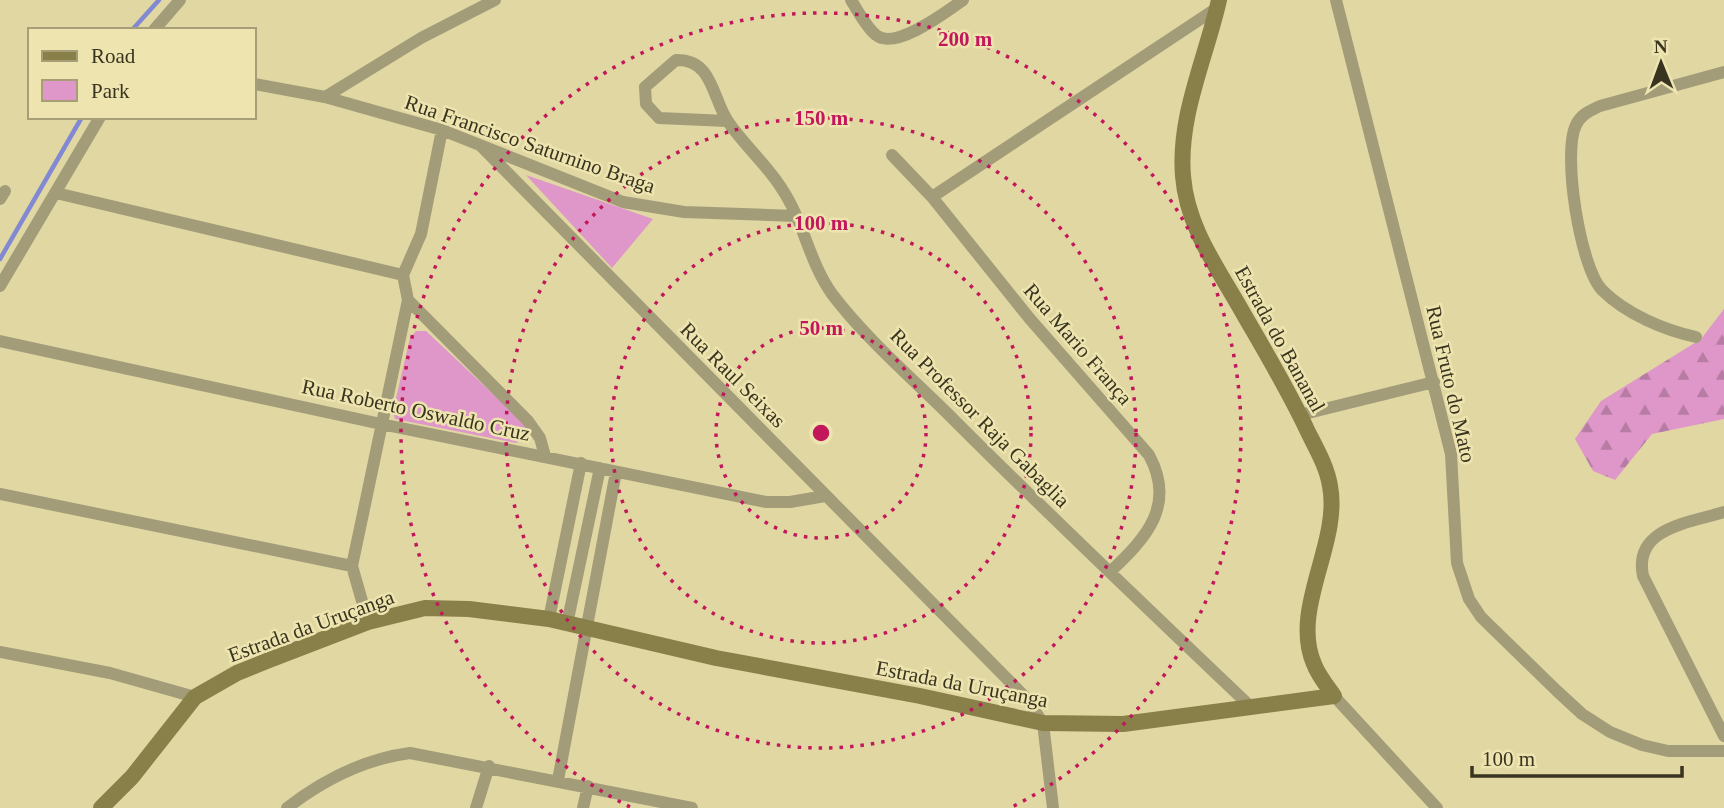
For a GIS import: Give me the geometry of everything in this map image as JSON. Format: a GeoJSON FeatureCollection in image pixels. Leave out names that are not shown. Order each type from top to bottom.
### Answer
{"type":"FeatureCollection","features":[{"type":"Feature","properties":{"kind":"street"},"geometry":{"type":"LineString","coordinates":[[156,28],[180,0]]}},
{"type":"Feature","properties":{"kind":"street"},"geometry":{"type":"LineString","coordinates":[[325,97],[421,38],[495,0]]}},
{"type":"Feature","properties":{"kind":"street"},"geometry":{"type":"LineString","coordinates":[[851,0],[876,35],[886,40],[898,39],[945,5],[963,0]]}},
{"type":"Feature","properties":{"kind":"street","name":"Rua Fruto do Mato"},"geometry":{"type":"LineString","coordinates":[[1336,0],[1451,454],[1457,563],[1469,599],[1481,617],[1582,714],[1611,732],[1642,745],[1668,751],[1724,751]]}},
{"type":"Feature","properties":{"kind":"street"},"geometry":{"type":"LineString","coordinates":[[932,197],[1218,4]]}},
{"type":"Feature","properties":{"kind":"street","name":"Estrada do Bananal"},"geometry":{"type":"LineString","coordinates":[[1218,4],[1184,126],[1182,175],[1186,204],[1199,239],[1300,415],[1327,472],[1331,490],[1330,525],[1312,596],[1309,633],[1313,664],[1334,696]]}},
{"type":"Feature","properties":{"kind":"street","name":"Rua Professor Raja Gabaglia"},"geometry":{"type":"LineString","coordinates":[[727,121],[659,118],[646,104],[645,87],[676,60],[695,62],[702,69],[718,96],[727,121],[782,189],[796,216],[814,265],[852,318],[1037,503],[1251,707]]}},
{"type":"Feature","properties":{"kind":"street"},"geometry":{"type":"LineString","coordinates":[[1696,337],[1675,333],[1621,305],[1602,289],[1592,276],[1582,247],[1571,144],[1575,127],[1582,115],[1600,106],[1724,72]]}},
{"type":"Feature","properties":{"kind":"street","name":"Rua Francisco Saturnino Braga"},"geometry":{"type":"LineString","coordinates":[[256,84],[325,97],[442,130],[623,202],[651,208],[796,216]]}},
{"type":"Feature","properties":{"kind":"street"},"geometry":{"type":"LineString","coordinates":[[0,286],[99,119]]}},
{"type":"Feature","properties":{"kind":"street"},"geometry":{"type":"LineString","coordinates":[[368,622],[352,566],[408,300],[402,275],[421,234],[442,130]]}},
{"type":"Feature","properties":{"kind":"street","name":"Rua Raul Seixas"},"geometry":{"type":"LineString","coordinates":[[481,146],[1027,699],[1043,723]]}},
{"type":"Feature","properties":{"kind":"street","name":"Rua Mario França"},"geometry":{"type":"LineString","coordinates":[[892,155],[932,197],[1030,319],[1149,455],[1158,472],[1159,497],[1150,531],[1111,571]]}},
{"type":"Feature","properties":{"kind":"street"},"geometry":{"type":"LineString","coordinates":[[56,193],[402,275]]}},
{"type":"Feature","properties":{"kind":"street"},"geometry":{"type":"LineString","coordinates":[[408,300],[528,421],[540,439],[545,456]]}},
{"type":"Feature","properties":{"kind":"street","name":"Rua Roberto Oswaldo Cruz"},"geometry":{"type":"LineString","coordinates":[[0,341],[381,424],[766,502],[789,502],[825,496]]}},
{"type":"Feature","properties":{"kind":"street"},"geometry":{"type":"LineString","coordinates":[[1300,415],[1434,382]]}},
{"type":"Feature","properties":{"kind":"street"},"geometry":{"type":"LineString","coordinates":[[549,620],[581,463]]}},
{"type":"Feature","properties":{"kind":"street"},"geometry":{"type":"LineString","coordinates":[[567,624],[600,468]]}},
{"type":"Feature","properties":{"kind":"street"},"geometry":{"type":"LineString","coordinates":[[558,780],[616,472]]}},
{"type":"Feature","properties":{"kind":"street"},"geometry":{"type":"LineString","coordinates":[[0,495],[352,566]]}},
{"type":"Feature","properties":{"kind":"street"},"geometry":{"type":"LineString","coordinates":[[1724,512],[1659,533],[1646,546],[1640,561],[1643,576],[1724,736]]}},
{"type":"Feature","properties":{"kind":"street","name":"Estrada da Uruçanga"},"geometry":{"type":"LineString","coordinates":[[101,808],[118,802],[195,697],[237,673],[368,622],[425,608],[446,607],[549,620],[716,658],[919,696],[1043,723],[1123,724],[1334,696]]}},
{"type":"Feature","properties":{"kind":"street"},"geometry":{"type":"LineString","coordinates":[[0,652],[110,673],[195,697]]}},
{"type":"Feature","properties":{"kind":"street"},"geometry":{"type":"LineString","coordinates":[[1334,696],[1437,808]]}},
{"type":"Feature","properties":{"kind":"street"},"geometry":{"type":"LineString","coordinates":[[1043,723],[1053,808]]}},
{"type":"Feature","properties":{"kind":"street"},"geometry":{"type":"LineString","coordinates":[[287,808],[322,783],[390,755],[428,754],[692,808]]}},
{"type":"Feature","properties":{"kind":"street"},"geometry":{"type":"LineString","coordinates":[[476,808],[489,766]]}},
{"type":"Feature","properties":{"kind":"street"},"geometry":{"type":"LineString","coordinates":[[583,808],[588,786]]}},
{"type":"Feature","properties":{"kind":"green space"},"geometry":{"type":"Polygon","coordinates":[[[526,175],[653,219],[612,268],[526,175]]]}},
{"type":"Feature","properties":{"kind":"green space"},"geometry":{"type":"Polygon","coordinates":[[[1724,309],[1724,419],[1652,434],[1615,480],[1593,471],[1575,439],[1601,401],[1701,339],[1724,309]]]}},
{"type":"Feature","properties":{"kind":"green space"},"geometry":{"type":"Polygon","coordinates":[[[416,331],[426,331],[526,425],[528,438],[516,443],[395,419],[393,411],[410,338],[416,331]]]}},
{"type":"Feature","properties":{"kind":"waterway"},"geometry":{"type":"LineString","coordinates":[[134,28],[159,0]]}},
{"type":"Feature","properties":{"kind":"waterway"},"geometry":{"type":"LineString","coordinates":[[0,259],[81,119]]}}]}
